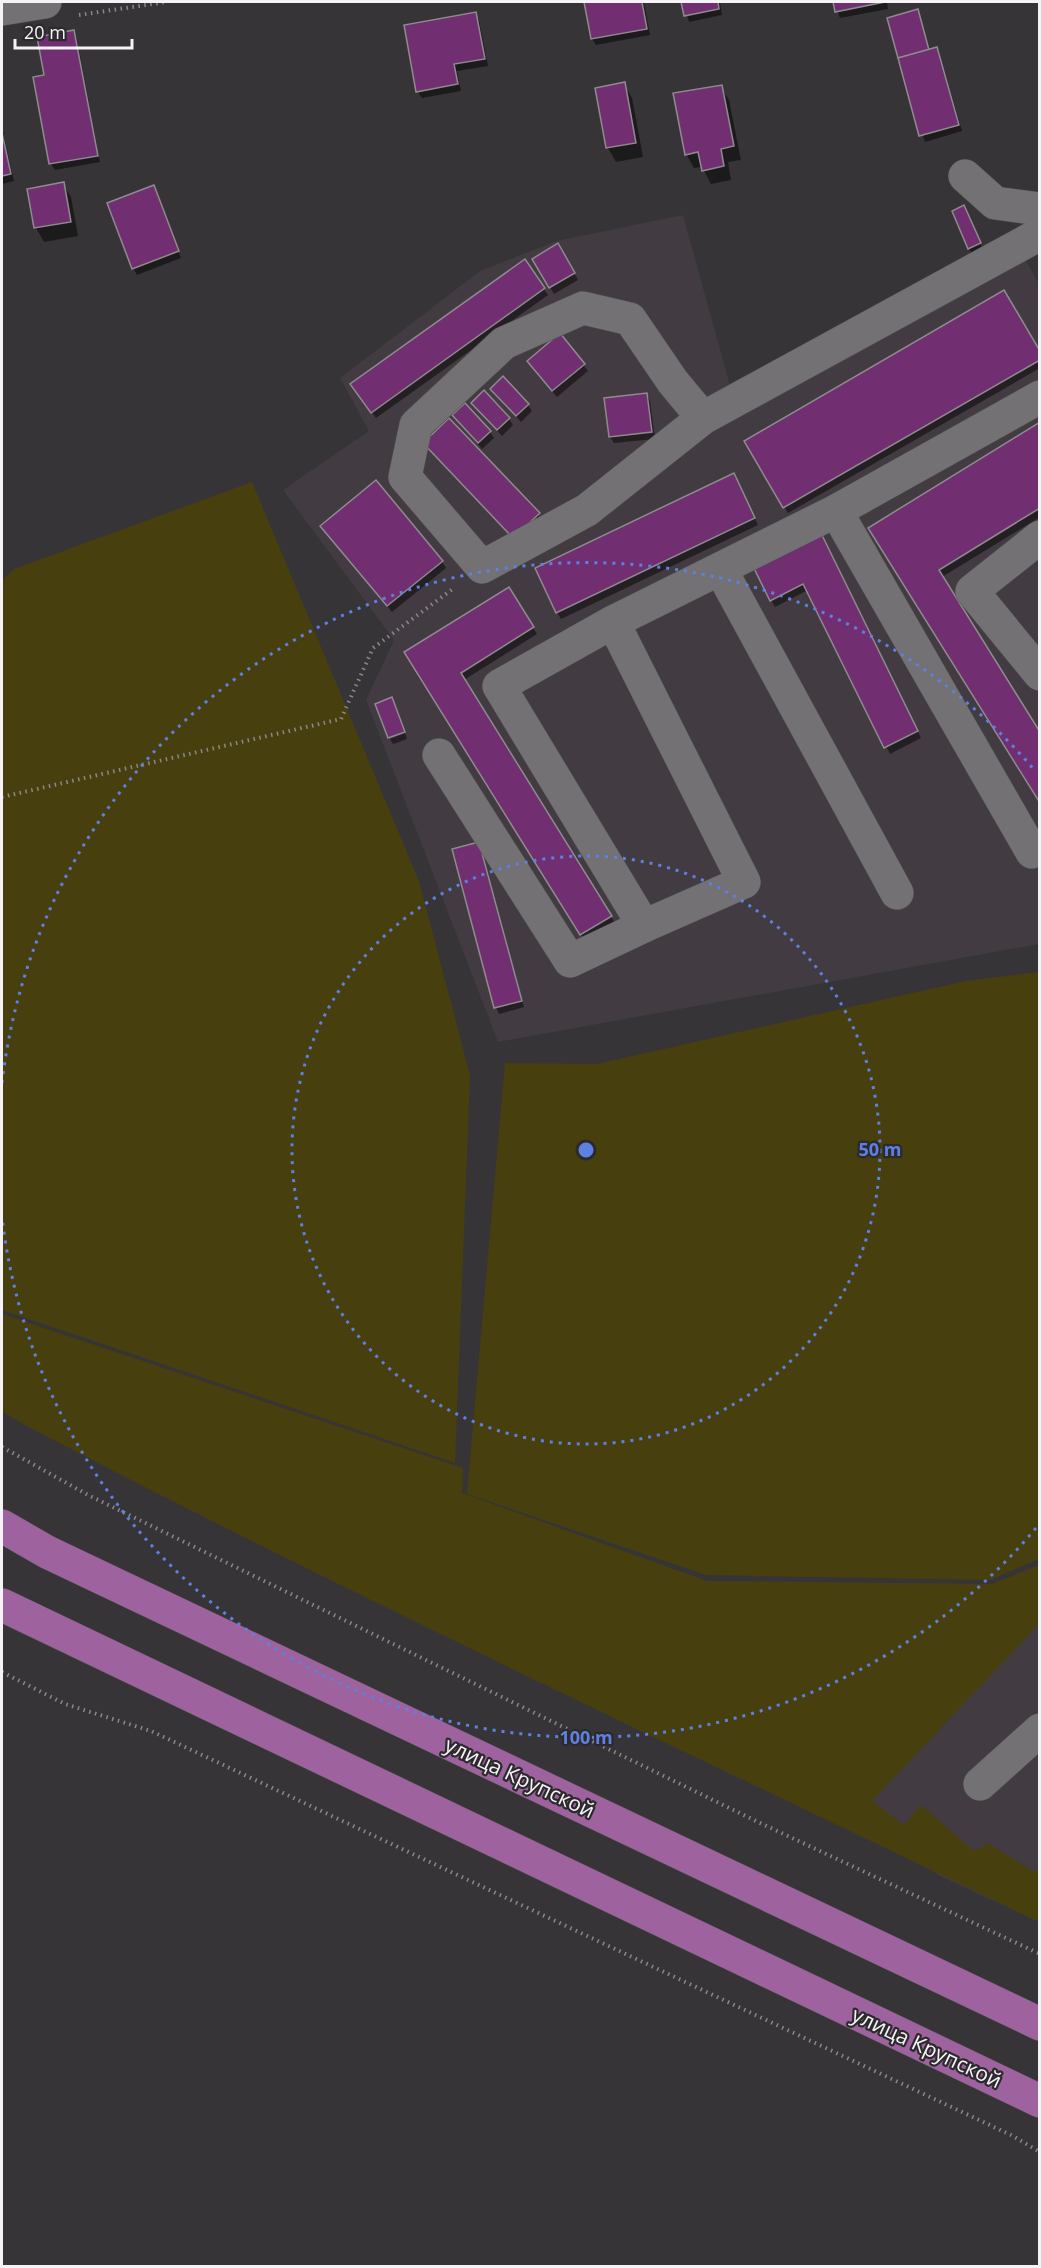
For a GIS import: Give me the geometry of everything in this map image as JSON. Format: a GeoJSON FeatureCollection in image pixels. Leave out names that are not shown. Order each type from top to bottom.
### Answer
{"type":"FeatureCollection","features":[{"type":"Feature","properties":{"kind":"main road","name":"улица Крупской"},"geometry":{"type":"LineString","coordinates":[[2,1526],[47,1552],[1040,2024]]}},
{"type":"Feature","properties":{"kind":"main road","name":"улица Крупской"},"geometry":{"type":"LineString","coordinates":[[2,1605],[1040,2101]]}},
{"type":"Feature","properties":{"kind":"street"},"geometry":{"type":"LineString","coordinates":[[2,9],[45,2]]}},
{"type":"Feature","properties":{"kind":"street"},"geometry":{"type":"LineString","coordinates":[[964,176],[995,203],[1040,209]]}},
{"type":"Feature","properties":{"kind":"street"},"geometry":{"type":"LineString","coordinates":[[703,418],[673,382],[630,319],[583,308],[504,344],[416,425],[405,477],[482,567],[587,510],[703,418],[1040,234]]}},
{"type":"Feature","properties":{"kind":"street"},"geometry":{"type":"LineString","coordinates":[[644,926],[499,686],[613,622],[836,511],[1040,397]]}},
{"type":"Feature","properties":{"kind":"street"},"geometry":{"type":"LineString","coordinates":[[836,511],[1032,852]]}},
{"type":"Feature","properties":{"kind":"street"},"geometry":{"type":"LineString","coordinates":[[1040,537],[972,591],[1040,674]]}},
{"type":"Feature","properties":{"kind":"street"},"geometry":{"type":"LineString","coordinates":[[721,570],[897,893]]}},
{"type":"Feature","properties":{"kind":"street"},"geometry":{"type":"LineString","coordinates":[[439,755],[570,961],[744,882],[613,622]]}},
{"type":"Feature","properties":{"kind":"street"},"geometry":{"type":"LineString","coordinates":[[980,1784],[1040,1730]]}},
{"type":"Feature","properties":{"kind":"path"},"geometry":{"type":"LineString","coordinates":[[75,15],[166,2]]}},
{"type":"Feature","properties":{"kind":"path"},"geometry":{"type":"LineString","coordinates":[[2,797],[341,719],[374,648],[482,567]]}},
{"type":"Feature","properties":{"kind":"path"},"geometry":{"type":"LineString","coordinates":[[2,1447],[109,1505],[758,1822],[1040,1954]]}},
{"type":"Feature","properties":{"kind":"path"},"geometry":{"type":"LineString","coordinates":[[2,1672],[65,1704],[151,1731],[1011,2135],[1040,2152]]}},
{"type":"Feature","properties":{"kind":"shaded area"},"geometry":{"type":"Polygon","coordinates":[[[683,215],[729,382],[744,408],[1025,259],[1040,286],[1039,944],[498,1042],[366,700],[394,640],[283,490],[369,431],[340,378],[480,271],[556,241],[683,215]]]}},
{"type":"Feature","properties":{"kind":"shaded area"},"geometry":{"type":"Polygon","coordinates":[[[252,482],[419,881],[470,1075],[455,1463],[2,1310],[2,581],[14,569],[252,482]]]}},
{"type":"Feature","properties":{"kind":"shaded area"},"geometry":{"type":"Polygon","coordinates":[[[1039,972],[1039,1559],[990,1580],[706,1575],[467,1494],[505,1063],[597,1064],[966,981],[1039,972]]]}},
{"type":"Feature","properties":{"kind":"shaded area"},"geometry":{"type":"Polygon","coordinates":[[[2,1314],[463,1468],[462,1493],[707,1581],[992,1584],[1039,1565],[1039,1624],[872,1801],[904,1825],[921,1805],[974,1851],[988,1843],[1032,1871],[1039,1871],[1039,1922],[275,1553],[23,1424],[2,1411],[2,1314]]]}},
{"type":"Feature","properties":{"kind":"shaded area"},"geometry":{"type":"Polygon","coordinates":[[[1039,1621],[1039,1922],[938,1875],[834,1788],[1039,1621]]]}},
{"type":"Feature","properties":{"kind":"building"},"geometry":{"type":"Polygon","coordinates":[[[584,2],[642,2],[647,29],[591,39],[584,2]]]}},
{"type":"Feature","properties":{"kind":"building"},"geometry":{"type":"Polygon","coordinates":[[[681,2],[718,2],[719,9],[684,16],[681,2]]]}},
{"type":"Feature","properties":{"kind":"building"},"geometry":{"type":"Polygon","coordinates":[[[833,2],[885,2],[835,12],[833,2]]]}},
{"type":"Feature","properties":{"kind":"building"},"geometry":{"type":"Polygon","coordinates":[[[918,9],[929,50],[898,58],[887,18],[918,9]]]}},
{"type":"Feature","properties":{"kind":"building"},"geometry":{"type":"Polygon","coordinates":[[[476,12],[485,59],[454,64],[458,84],[416,92],[404,25],[476,12]]]}},
{"type":"Feature","properties":{"kind":"building"},"geometry":{"type":"Polygon","coordinates":[[[74,30],[98,156],[49,164],[33,77],[44,75],[37,37],[74,30]]]}},
{"type":"Feature","properties":{"kind":"building"},"geometry":{"type":"Polygon","coordinates":[[[937,47],[959,125],[919,136],[898,58],[937,47]]]}},
{"type":"Feature","properties":{"kind":"building"},"geometry":{"type":"Polygon","coordinates":[[[625,82],[636,143],[606,148],[595,88],[625,82]]]}},
{"type":"Feature","properties":{"kind":"building"},"geometry":{"type":"Polygon","coordinates":[[[722,85],[734,146],[721,149],[724,166],[702,171],[698,152],[685,155],[673,93],[722,85]]]}},
{"type":"Feature","properties":{"kind":"building"},"geometry":{"type":"Polygon","coordinates":[[[2,133],[11,174],[2,176],[2,133]]]}},
{"type":"Feature","properties":{"kind":"building"},"geometry":{"type":"Polygon","coordinates":[[[64,182],[71,222],[34,228],[27,189],[64,182]]]}},
{"type":"Feature","properties":{"kind":"building"},"geometry":{"type":"Polygon","coordinates":[[[154,185],[179,251],[132,269],[107,203],[154,185]]]}},
{"type":"Feature","properties":{"kind":"building"},"geometry":{"type":"Polygon","coordinates":[[[964,205],[981,243],[968,249],[952,211],[964,205]]]}},
{"type":"Feature","properties":{"kind":"building"},"geometry":{"type":"Polygon","coordinates":[[[558,243],[575,273],[549,288],[532,259],[558,243]]]}},
{"type":"Feature","properties":{"kind":"building"},"geometry":{"type":"Polygon","coordinates":[[[525,259],[545,288],[371,413],[350,384],[525,259]]]}},
{"type":"Feature","properties":{"kind":"building"},"geometry":{"type":"Polygon","coordinates":[[[1004,290],[1040,351],[1040,360],[783,508],[744,441],[1004,290]]]}},
{"type":"Feature","properties":{"kind":"building"},"geometry":{"type":"Polygon","coordinates":[[[560,333],[585,364],[552,391],[527,361],[560,333]]]}},
{"type":"Feature","properties":{"kind":"building"},"geometry":{"type":"Polygon","coordinates":[[[503,376],[529,404],[516,416],[490,389],[503,376]]]}},
{"type":"Feature","properties":{"kind":"building"},"geometry":{"type":"Polygon","coordinates":[[[484,390],[510,418],[497,430],[471,403],[484,390]]]}},
{"type":"Feature","properties":{"kind":"building"},"geometry":{"type":"Polygon","coordinates":[[[647,393],[652,432],[609,437],[604,398],[647,393]]]}},
{"type":"Feature","properties":{"kind":"building"},"geometry":{"type":"Polygon","coordinates":[[[465,403],[491,431],[478,443],[452,415],[465,403]]]}},
{"type":"Feature","properties":{"kind":"building"},"geometry":{"type":"Polygon","coordinates":[[[449,418],[540,513],[513,538],[423,443],[449,418]]]}},
{"type":"Feature","properties":{"kind":"building"},"geometry":{"type":"Polygon","coordinates":[[[1040,422],[1040,508],[939,570],[1040,732],[1040,803],[868,528],[1040,422]]]}},
{"type":"Feature","properties":{"kind":"building"},"geometry":{"type":"Polygon","coordinates":[[[734,473],[755,518],[556,613],[535,568],[734,473]]]}},
{"type":"Feature","properties":{"kind":"building"},"geometry":{"type":"Polygon","coordinates":[[[376,480],[443,561],[387,606],[320,526],[376,480]]]}},
{"type":"Feature","properties":{"kind":"building"},"geometry":{"type":"Polygon","coordinates":[[[819,529],[918,731],[884,748],[803,584],[770,601],[751,562],[819,529]]]}},
{"type":"Feature","properties":{"kind":"building"},"geometry":{"type":"Polygon","coordinates":[[[509,587],[534,627],[461,673],[612,916],[580,935],[404,652],[509,587]]]}},
{"type":"Feature","properties":{"kind":"building"},"geometry":{"type":"Polygon","coordinates":[[[392,697],[405,732],[388,738],[375,704],[392,697]]]}},
{"type":"Feature","properties":{"kind":"building"},"geometry":{"type":"Polygon","coordinates":[[[479,842],[522,1001],[494,1008],[452,849],[479,842]]]}}]}
